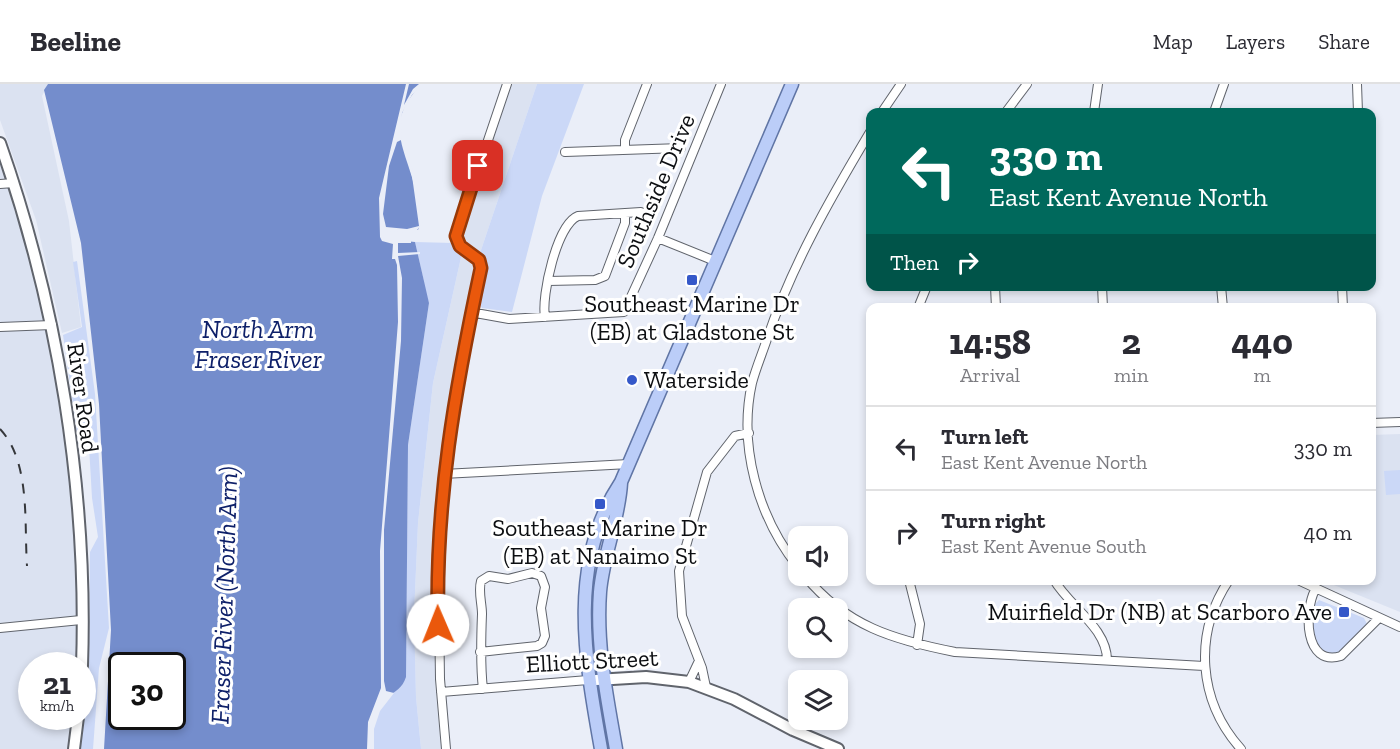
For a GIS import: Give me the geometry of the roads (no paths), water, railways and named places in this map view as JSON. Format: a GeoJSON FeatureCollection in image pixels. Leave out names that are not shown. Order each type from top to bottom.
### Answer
{"type":"FeatureCollection","features":[{"type":"Feature","properties":{"kind":"main road"},"geometry":{"type":"LineString","coordinates":[[601,749],[588,680],[584,616],[588,569],[606,505],[629,465],[789,88]]}},
{"type":"Feature","properties":{"kind":"main road"},"geometry":{"type":"LineString","coordinates":[[616,749],[604,679],[599,629],[600,592],[606,549],[620,502],[621,482]]}},
{"type":"Feature","properties":{"kind":"street"},"geometry":{"type":"LineString","coordinates":[[446,749],[441,692],[438,550],[444,474],[456,387],[481,264],[477,257],[457,242],[456,233],[507,84]]}},
{"type":"Feature","properties":{"kind":"street"},"geometry":{"type":"LineString","coordinates":[[625,148],[625,140],[647,84]]}},
{"type":"Feature","properties":{"kind":"street","name":"Southside Drive"},"geometry":{"type":"LineString","coordinates":[[545,317],[624,312],[658,238],[721,84]]}},
{"type":"Feature","properties":{"kind":"street"},"geometry":{"type":"LineString","coordinates":[[885,108],[901,84]]}},
{"type":"Feature","properties":{"kind":"street"},"geometry":{"type":"LineString","coordinates":[[1009,108],[1027,84]]}},
{"type":"Feature","properties":{"kind":"street"},"geometry":{"type":"LineString","coordinates":[[1215,108],[1224,84]]}},
{"type":"Feature","properties":{"kind":"street"},"geometry":{"type":"LineString","coordinates":[[1357,84],[1358,108]]}},
{"type":"Feature","properties":{"kind":"street"},"geometry":{"type":"LineString","coordinates":[[1094,108],[1096,85]]}},
{"type":"Feature","properties":{"kind":"street"},"geometry":{"type":"LineString","coordinates":[[788,552],[774,530],[759,498],[749,433],[752,383],[775,315],[804,248],[866,139]]}},
{"type":"Feature","properties":{"kind":"street","name":"River Road"},"geometry":{"type":"LineString","coordinates":[[0,143],[39,266],[52,324],[64,398],[76,506],[82,652]]}},
{"type":"Feature","properties":{"kind":"street"},"geometry":{"type":"LineString","coordinates":[[565,152],[625,148],[681,148]]}},
{"type":"Feature","properties":{"kind":"street"},"geometry":{"type":"LineString","coordinates":[[0,184],[14,183]]}},
{"type":"Feature","properties":{"kind":"street"},"geometry":{"type":"LineString","coordinates":[[548,280],[595,280],[605,276],[625,223],[625,213]]}},
{"type":"Feature","properties":{"kind":"street"},"geometry":{"type":"LineString","coordinates":[[470,312],[509,319],[545,317],[544,304],[557,245],[571,219],[578,216],[647,214]]}},
{"type":"Feature","properties":{"kind":"street"},"geometry":{"type":"LineString","coordinates":[[658,238],[715,261]]}},
{"type":"Feature","properties":{"kind":"street"},"geometry":{"type":"LineString","coordinates":[[0,327],[52,324]]}},
{"type":"Feature","properties":{"kind":"street"},"geometry":{"type":"LineString","coordinates":[[1376,423],[1400,422]]}},
{"type":"Feature","properties":{"kind":"street"},"geometry":{"type":"LineString","coordinates":[[706,687],[702,668],[698,663],[682,616],[678,583],[680,563],[707,472],[735,436],[749,433]]}},
{"type":"Feature","properties":{"kind":"street"},"geometry":{"type":"LineString","coordinates":[[444,474],[629,465]]}},
{"type":"Feature","properties":{"kind":"street"},"geometry":{"type":"LineString","coordinates":[[480,652],[537,646],[542,643],[545,636],[541,608],[545,587],[541,576],[532,573],[508,579],[492,576],[483,578],[480,587],[480,652],[483,689]]}},
{"type":"Feature","properties":{"kind":"street"},"geometry":{"type":"LineString","coordinates":[[910,585],[920,624],[917,645]]}},
{"type":"Feature","properties":{"kind":"street"},"geometry":{"type":"LineString","coordinates":[[1058,585],[1071,604],[1104,639],[1107,660]]}},
{"type":"Feature","properties":{"kind":"street"},"geometry":{"type":"LineString","coordinates":[[1226,585],[1211,616],[1206,636],[1204,666],[1210,700],[1216,716],[1241,749]]}},
{"type":"Feature","properties":{"kind":"street"},"geometry":{"type":"LineString","coordinates":[[1306,585],[1400,627]]}},
{"type":"Feature","properties":{"kind":"street"},"geometry":{"type":"LineString","coordinates":[[815,586],[841,611],[854,619],[880,634],[917,645],[955,652],[1204,666]]}},
{"type":"Feature","properties":{"kind":"street"},"geometry":{"type":"LineString","coordinates":[[1315,590],[1309,602],[1311,639],[1315,650],[1324,657],[1341,656],[1379,618]]}},
{"type":"Feature","properties":{"kind":"street"},"geometry":{"type":"LineString","coordinates":[[0,628],[81,620]]}},
{"type":"Feature","properties":{"kind":"street"},"geometry":{"type":"LineString","coordinates":[[689,681],[698,663]]}},
{"type":"Feature","properties":{"kind":"street","name":"Elliott Street"},"geometry":{"type":"LineString","coordinates":[[441,692],[604,679],[658,677],[689,681],[838,749]]}},
{"type":"Feature","properties":{"kind":"street"},"geometry":{"type":"LineString","coordinates":[[75,749],[77,730]]}},
{"type":"Feature","properties":{"kind":"water","name":"North Arm Fraser River"},"geometry":{"type":"Polygon","coordinates":[[[48,84],[422,84],[409,99],[402,113],[400,127],[404,154],[419,206],[418,230],[383,229],[385,239],[415,242],[429,303],[408,445],[406,677],[401,687],[382,703],[376,715],[373,749],[104,749],[108,681],[108,730],[186,730],[186,652],[110,652],[111,630],[99,404],[81,243],[44,90],[48,84]]]}},
{"type":"Feature","properties":{"kind":"railway"},"geometry":{"type":"LineString","coordinates":[[0,429],[17,458],[21,476],[27,566]]}},
{"type":"Feature","properties":{"kind":"place","name":"Southeast Marine Dr (EB) at Gladstone St"},"geometry":{"type":"Point","coordinates":[692,280]}},
{"type":"Feature","properties":{"kind":"place","name":"Waterside"},"geometry":{"type":"Point","coordinates":[632,380]}},
{"type":"Feature","properties":{"kind":"place","name":"Southeast Marine Dr (EB) at Nanaimo St"},"geometry":{"type":"Point","coordinates":[600,504]}},
{"type":"Feature","properties":{"kind":"place","name":"Muirfield Dr (NB) at Scarboro Ave"},"geometry":{"type":"Point","coordinates":[1344,612]}},
{"type":"Feature","properties":{"kind":"water label","name":"Fraser River (North Arm)"},"geometry":{"type":"Point","coordinates":[224,595]}}]}
